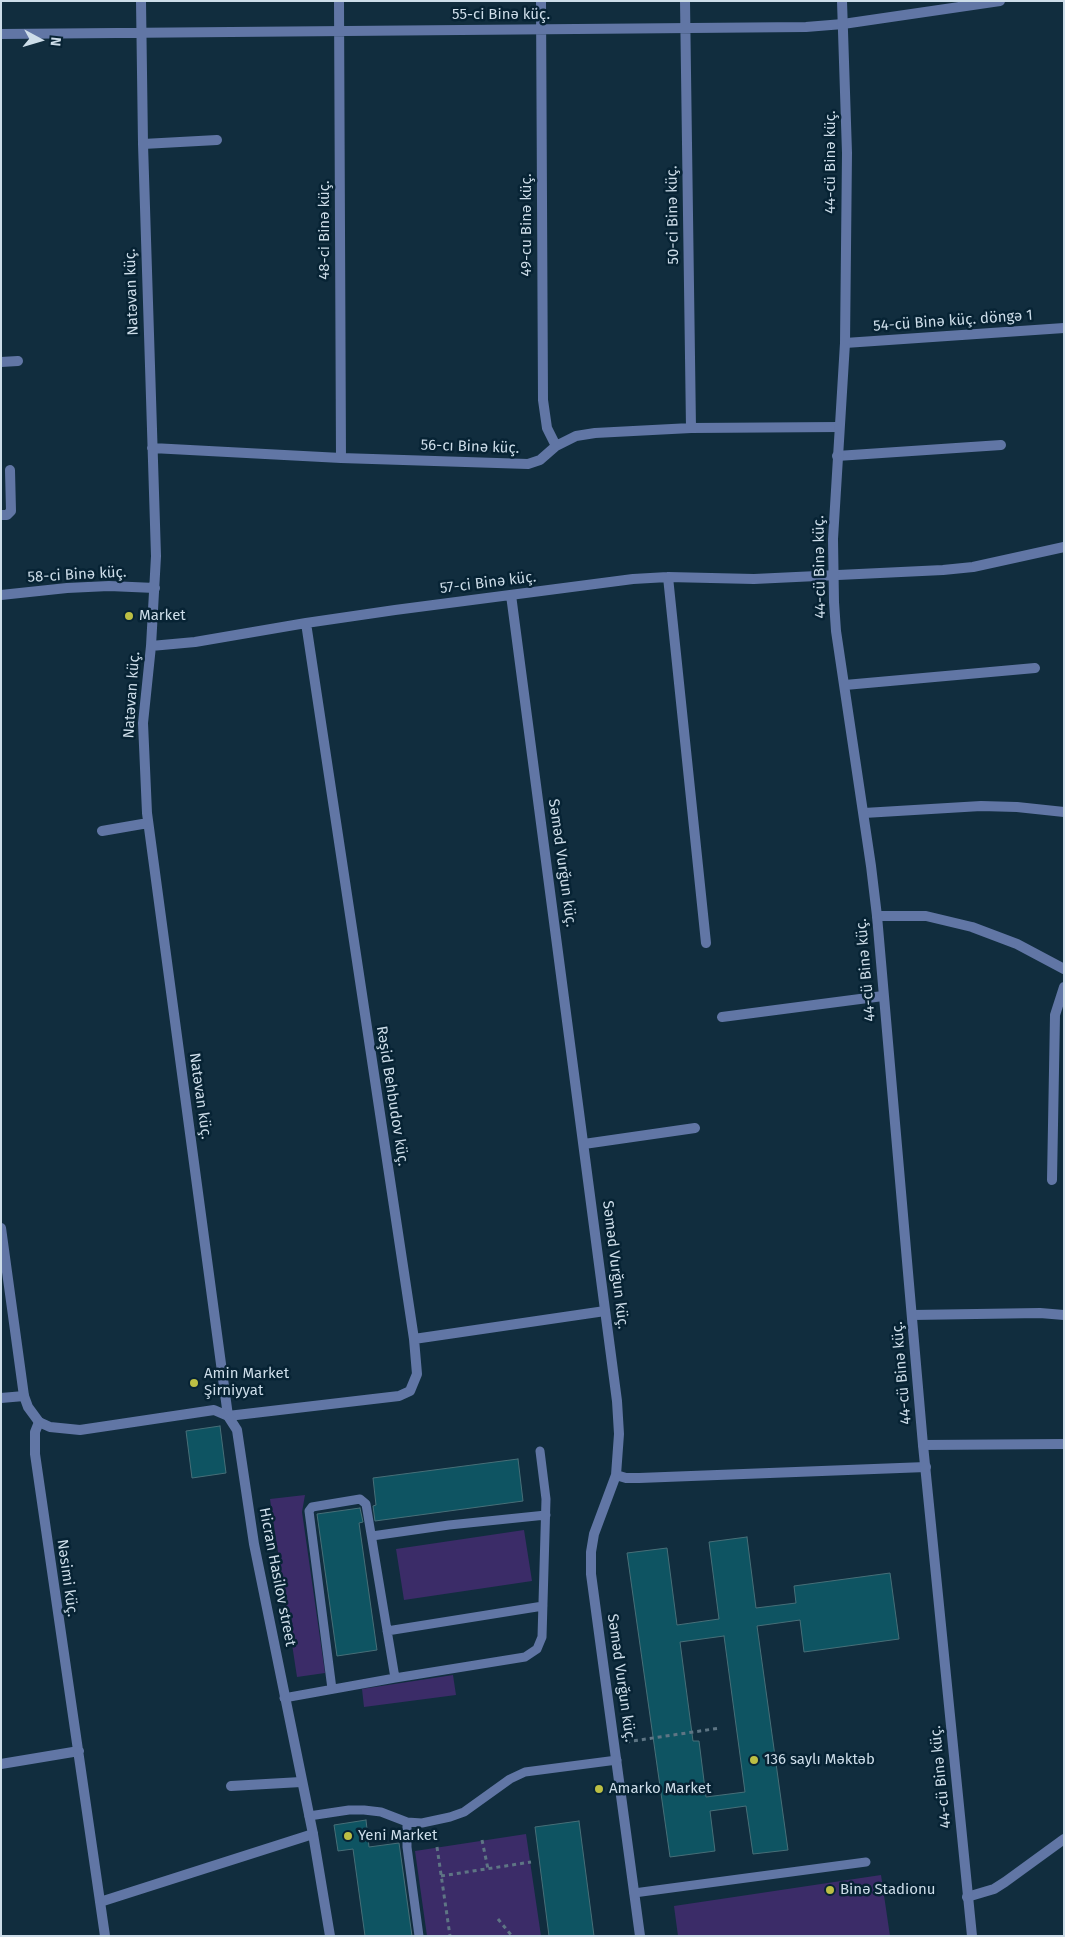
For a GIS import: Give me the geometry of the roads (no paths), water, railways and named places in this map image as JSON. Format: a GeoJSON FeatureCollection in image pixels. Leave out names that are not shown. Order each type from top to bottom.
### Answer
{"type":"FeatureCollection","features":[{"type":"Feature","properties":{"kind":"street","name":"Natəvan küç."},"geometry":{"type":"LineString","coordinates":[[141,1],[143,144],[156,556],[151,646],[143,723],[148,823],[228,1416]]}},
{"type":"Feature","properties":{"kind":"street","name":"48-ci Binə küç."},"geometry":{"type":"LineString","coordinates":[[339,1],[341,458]]}},
{"type":"Feature","properties":{"kind":"street","name":"49-cu Binə küç."},"geometry":{"type":"LineString","coordinates":[[542,1],[543,400],[547,428],[556,446]]}},
{"type":"Feature","properties":{"kind":"street","name":"50-ci Binə küç."},"geometry":{"type":"LineString","coordinates":[[685,1],[691,428]]}},
{"type":"Feature","properties":{"kind":"street","name":"44-cü Binə küç."},"geometry":{"type":"LineString","coordinates":[[842,1],[847,153],[845,343],[832,575],[836,631],[864,813],[876,916],[923,1445],[972,1936]]}},
{"type":"Feature","properties":{"kind":"street","name":"55-ci Binə küç."},"geometry":{"type":"LineString","coordinates":[[1,34],[339,30],[685,29],[806,26],[843,24],[1000,1]]}},
{"type":"Feature","properties":{"kind":"street"},"geometry":{"type":"LineString","coordinates":[[143,144],[218,140]]}},
{"type":"Feature","properties":{"kind":"street","name":"54-cü Binə küç. döngə 1"},"geometry":{"type":"LineString","coordinates":[[845,343],[1064,328]]}},
{"type":"Feature","properties":{"kind":"street"},"geometry":{"type":"LineString","coordinates":[[1,362],[18,361]]}},
{"type":"Feature","properties":{"kind":"street","name":"56-cı Binə küç."},"geometry":{"type":"LineString","coordinates":[[152,448],[341,458],[528,464],[540,460],[556,446],[576,436],[595,433],[691,428],[839,426]]}},
{"type":"Feature","properties":{"kind":"street"},"geometry":{"type":"LineString","coordinates":[[838,456],[1001,445]]}},
{"type":"Feature","properties":{"kind":"street"},"geometry":{"type":"LineString","coordinates":[[1,516],[7,515],[11,511],[10,470]]}},
{"type":"Feature","properties":{"kind":"street","name":"57-ci Binə küç."},"geometry":{"type":"LineString","coordinates":[[151,646],[169,646],[306,622],[633,579],[668,577],[754,579],[973,567],[1064,547]]}},
{"type":"Feature","properties":{"kind":"street"},"geometry":{"type":"LineString","coordinates":[[668,577],[706,943]]}},
{"type":"Feature","properties":{"kind":"street","name":"58-ci Binə küç."},"geometry":{"type":"LineString","coordinates":[[1,595],[109,586],[155,588]]}},
{"type":"Feature","properties":{"kind":"street","name":"Səməd Vurğun küç."},"geometry":{"type":"LineString","coordinates":[[511,595],[617,1401],[619,1434],[616,1475],[594,1534],[591,1552],[591,1574],[640,1936]]}},
{"type":"Feature","properties":{"kind":"street","name":"Rəşid Behbudov küç."},"geometry":{"type":"LineString","coordinates":[[228,1416],[399,1396],[410,1391],[417,1374],[414,1339],[306,622]]}},
{"type":"Feature","properties":{"kind":"street"},"geometry":{"type":"LineString","coordinates":[[844,685],[1035,668]]}},
{"type":"Feature","properties":{"kind":"street"},"geometry":{"type":"LineString","coordinates":[[864,813],[981,806],[1017,807],[1064,812]]}},
{"type":"Feature","properties":{"kind":"street"},"geometry":{"type":"LineString","coordinates":[[102,831],[148,823]]}},
{"type":"Feature","properties":{"kind":"street"},"geometry":{"type":"LineString","coordinates":[[876,916],[926,916],[972,927],[1017,944],[1064,969]]}},
{"type":"Feature","properties":{"kind":"street"},"geometry":{"type":"LineString","coordinates":[[1052,1180],[1055,1015],[1064,987]]}},
{"type":"Feature","properties":{"kind":"street"},"geometry":{"type":"LineString","coordinates":[[722,1017],[883,996]]}},
{"type":"Feature","properties":{"kind":"street"},"geometry":{"type":"LineString","coordinates":[[584,1144],[695,1128]]}},
{"type":"Feature","properties":{"kind":"street"},"geometry":{"type":"LineString","coordinates":[[1,1228],[24,1396],[28,1407],[39,1422],[50,1427],[80,1430],[206,1410],[221,1412],[228,1416]]}},
{"type":"Feature","properties":{"kind":"street"},"geometry":{"type":"LineString","coordinates":[[414,1339],[606,1311]]}},
{"type":"Feature","properties":{"kind":"street"},"geometry":{"type":"LineString","coordinates":[[912,1315],[1064,1314]]}},
{"type":"Feature","properties":{"kind":"street"},"geometry":{"type":"LineString","coordinates":[[1,1398],[24,1396]]}},
{"type":"Feature","properties":{"kind":"street","name":"Hicran Hasilov street"},"geometry":{"type":"LineString","coordinates":[[228,1416],[237,1430],[240,1439],[254,1544],[313,1834],[330,1936]]}},
{"type":"Feature","properties":{"kind":"street","name":"Nəsimi küç."},"geometry":{"type":"LineString","coordinates":[[39,1422],[35,1432],[34,1454],[105,1936]]}},
{"type":"Feature","properties":{"kind":"street"},"geometry":{"type":"LineString","coordinates":[[923,1445],[1064,1444]]}},
{"type":"Feature","properties":{"kind":"street"},"geometry":{"type":"LineString","coordinates":[[616,1475],[626,1478],[639,1478],[926,1467]]}},
{"type":"Feature","properties":{"kind":"street"},"geometry":{"type":"LineString","coordinates":[[1,1764],[79,1751]]}},
{"type":"Feature","properties":{"kind":"street"},"geometry":{"type":"LineString","coordinates":[[231,1786],[301,1782]]}},
{"type":"Feature","properties":{"kind":"street"},"geometry":{"type":"LineString","coordinates":[[100,1902],[313,1834]]}},
{"type":"Feature","properties":{"kind":"street"},"geometry":{"type":"LineString","coordinates":[[968,1897],[994,1889],[1006,1882],[1064,1839]]}},
{"type":"Feature","properties":{"kind":"lane"},"geometry":{"type":"LineString","coordinates":[[284,1698],[332,1688],[525,1658],[537,1649],[542,1638],[546,1515],[540,1451]]}},
{"type":"Feature","properties":{"kind":"lane"},"geometry":{"type":"LineString","coordinates":[[332,1688],[309,1511],[312,1507],[360,1499],[366,1504],[394,1678]]}},
{"type":"Feature","properties":{"kind":"lane"},"geometry":{"type":"LineString","coordinates":[[372,1536],[449,1525],[546,1515]]}},
{"type":"Feature","properties":{"kind":"lane"},"geometry":{"type":"LineString","coordinates":[[387,1631],[543,1606]]}},
{"type":"Feature","properties":{"kind":"lane"},"geometry":{"type":"LineString","coordinates":[[309,1816],[349,1810],[364,1810],[381,1812],[407,1822],[422,1822],[450,1817],[464,1812],[510,1779],[525,1772],[617,1760]]}},
{"type":"Feature","properties":{"kind":"lane"},"geometry":{"type":"LineString","coordinates":[[407,1822],[407,1847],[419,1936]]}},
{"type":"Feature","properties":{"kind":"lane"},"geometry":{"type":"LineString","coordinates":[[634,1893],[866,1862]]}},
{"type":"Feature","properties":{"kind":"place","name":"Market"},"geometry":{"type":"Point","coordinates":[129,616]}},
{"type":"Feature","properties":{"kind":"place","name":"Amin Market Şirniyyat"},"geometry":{"type":"Point","coordinates":[194,1383]}},
{"type":"Feature","properties":{"kind":"place","name":"136 saylı Məktəb"},"geometry":{"type":"Point","coordinates":[754,1760]}},
{"type":"Feature","properties":{"kind":"place","name":"Amarko Market"},"geometry":{"type":"Point","coordinates":[599,1789]}},
{"type":"Feature","properties":{"kind":"place","name":"Yeni Market"},"geometry":{"type":"Point","coordinates":[348,1836]}},
{"type":"Feature","properties":{"kind":"place","name":"Binə Stadionu"},"geometry":{"type":"Point","coordinates":[830,1890]}}]}
